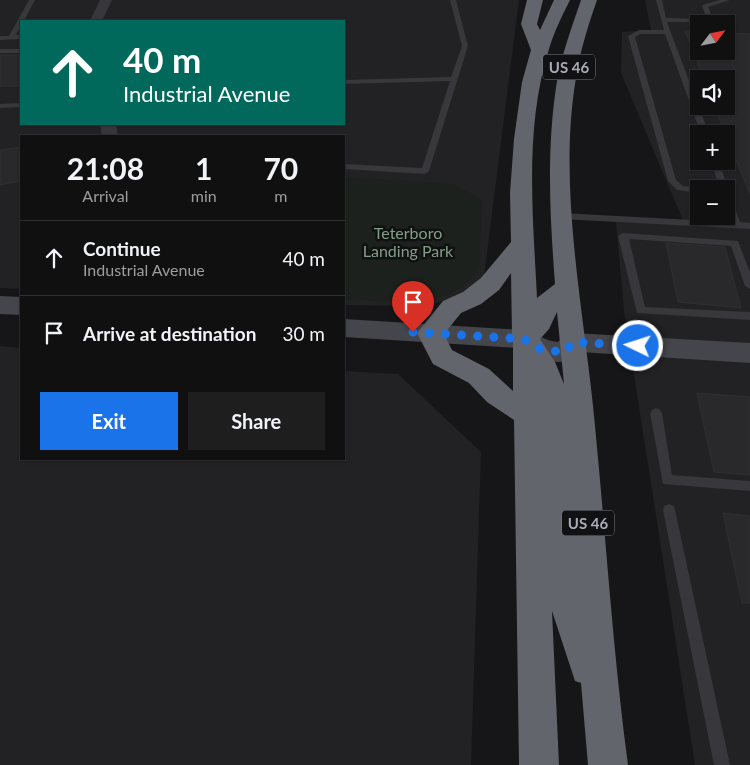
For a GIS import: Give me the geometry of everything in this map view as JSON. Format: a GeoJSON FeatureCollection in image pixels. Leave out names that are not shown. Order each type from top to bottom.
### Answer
{"type":"FeatureCollection","features":[{"type":"Feature","properties":{"kind":"highway"},"geometry":{"type":"LineString","coordinates":[[535,0],[529,24],[540,51]]}},
{"type":"Feature","properties":{"kind":"highway","name":"US 46"},"geometry":{"type":"LineString","coordinates":[[539,765],[521,244],[522,159],[532,86],[540,51],[562,0]]}},
{"type":"Feature","properties":{"kind":"highway"},"geometry":{"type":"LineString","coordinates":[[586,7],[602,0]]}},
{"type":"Feature","properties":{"kind":"highway","name":"US 46"},"geometry":{"type":"LineString","coordinates":[[586,7],[570,60],[562,112],[560,142],[562,216],[585,473],[601,705],[608,765]]}},
{"type":"Feature","properties":{"kind":"highway"},"geometry":{"type":"LineString","coordinates":[[521,244],[490,284],[472,298],[452,307],[430,332],[442,357],[478,376],[497,394],[527,414]]}},
{"type":"Feature","properties":{"kind":"highway"},"geometry":{"type":"LineString","coordinates":[[567,288],[546,303],[546,312],[540,323],[524,339],[542,362],[551,388],[565,600],[601,705]]}},
{"type":"Feature","properties":{"kind":"street"},"geometry":{"type":"LineString","coordinates":[[96,20],[106,0]]}},
{"type":"Feature","properties":{"kind":"street"},"geometry":{"type":"LineString","coordinates":[[0,305],[20,306]]}},
{"type":"Feature","properties":{"kind":"street"},"geometry":{"type":"LineString","coordinates":[[345,328],[524,339],[542,350],[565,352],[573,342],[750,353]]}},
{"type":"Feature","properties":{"kind":"lane"},"geometry":{"type":"LineString","coordinates":[[21,20],[32,0]]}},
{"type":"Feature","properties":{"kind":"lane"},"geometry":{"type":"LineString","coordinates":[[345,168],[425,170],[465,46],[454,0]]}},
{"type":"Feature","properties":{"kind":"lane"},"geometry":{"type":"LineString","coordinates":[[659,0],[663,20],[702,125]]}},
{"type":"Feature","properties":{"kind":"lane"},"geometry":{"type":"LineString","coordinates":[[663,20],[706,21],[709,17],[704,6],[728,0]]}},
{"type":"Feature","properties":{"kind":"lane"},"geometry":{"type":"LineString","coordinates":[[12,38],[20,23]]}},
{"type":"Feature","properties":{"kind":"lane"},"geometry":{"type":"LineString","coordinates":[[668,32],[639,32],[631,36],[672,182],[680,188],[690,189]]}},
{"type":"Feature","properties":{"kind":"lane"},"geometry":{"type":"LineString","coordinates":[[0,38],[20,38]]}},
{"type":"Feature","properties":{"kind":"lane"},"geometry":{"type":"LineString","coordinates":[[0,51],[20,51]]}},
{"type":"Feature","properties":{"kind":"lane"},"geometry":{"type":"LineString","coordinates":[[345,82],[454,80]]}},
{"type":"Feature","properties":{"kind":"lane"},"geometry":{"type":"LineString","coordinates":[[0,106],[20,106]]}},
{"type":"Feature","properties":{"kind":"lane"},"geometry":{"type":"LineString","coordinates":[[562,216],[750,226]]}},
{"type":"Feature","properties":{"kind":"lane"},"geometry":{"type":"LineString","coordinates":[[750,286],[735,242],[623,236],[641,310],[750,316]]}},
{"type":"Feature","properties":{"kind":"lane"},"geometry":{"type":"LineString","coordinates":[[656,413],[667,480],[750,486]]}},
{"type":"Feature","properties":{"kind":"lane"},"geometry":{"type":"LineString","coordinates":[[669,510],[722,765]]}},
{"type":"Feature","properties":{"kind":"shaded area"},"geometry":{"type":"Polygon","coordinates":[[[0,0],[519,0],[484,277],[465,292],[434,304],[405,306],[345,305],[345,135],[20,135],[20,289],[0,288],[0,0]]]}},
{"type":"Feature","properties":{"kind":"shaded area"},"geometry":{"type":"Polygon","coordinates":[[[645,0],[750,0],[750,765],[695,765],[624,311],[616,221],[685,225],[621,73],[622,32],[651,30],[645,0]]]}},
{"type":"Feature","properties":{"kind":"shaded area"},"geometry":{"type":"Polygon","coordinates":[[[0,346],[20,348],[20,460],[345,460],[345,371],[398,374],[481,452],[471,765],[0,765],[0,346]]]}},
{"type":"Feature","properties":{"kind":"green space","name":"Teterboro Landing Park"},"geometry":{"type":"Polygon","coordinates":[[[345,177],[453,184],[482,200],[479,267],[469,281],[455,291],[438,297],[419,301],[345,299],[345,177]]]}},
{"type":"Feature","properties":{"kind":"building"},"geometry":{"type":"Polygon","coordinates":[[[685,31],[690,31],[690,44],[685,31]]]}},
{"type":"Feature","properties":{"kind":"building"},"geometry":{"type":"Polygon","coordinates":[[[735,33],[750,34],[750,194],[735,157],[735,125],[722,125],[718,115],[735,115],[735,70],[700,70],[696,60],[735,60],[735,33]]]}},
{"type":"Feature","properties":{"kind":"building"},"geometry":{"type":"Polygon","coordinates":[[[0,55],[20,55],[20,86],[0,86],[0,55]]]}},
{"type":"Feature","properties":{"kind":"building"},"geometry":{"type":"Polygon","coordinates":[[[20,147],[20,181],[0,185],[0,150],[20,147]]]}},
{"type":"Feature","properties":{"kind":"building"},"geometry":{"type":"Polygon","coordinates":[[[666,243],[725,247],[741,308],[678,302],[666,243]]]}},
{"type":"Feature","properties":{"kind":"building"},"geometry":{"type":"Polygon","coordinates":[[[697,393],[750,397],[750,475],[714,472],[697,393]]]}},
{"type":"Feature","properties":{"kind":"building"},"geometry":{"type":"Polygon","coordinates":[[[723,513],[750,516],[750,603],[742,603],[723,513]]]}},
{"type":"Feature","properties":{"kind":"route"},"geometry":{"type":"LineString","coordinates":[[413,332],[524,339],[542,350],[565,352],[573,342],[638,346]]}}]}
